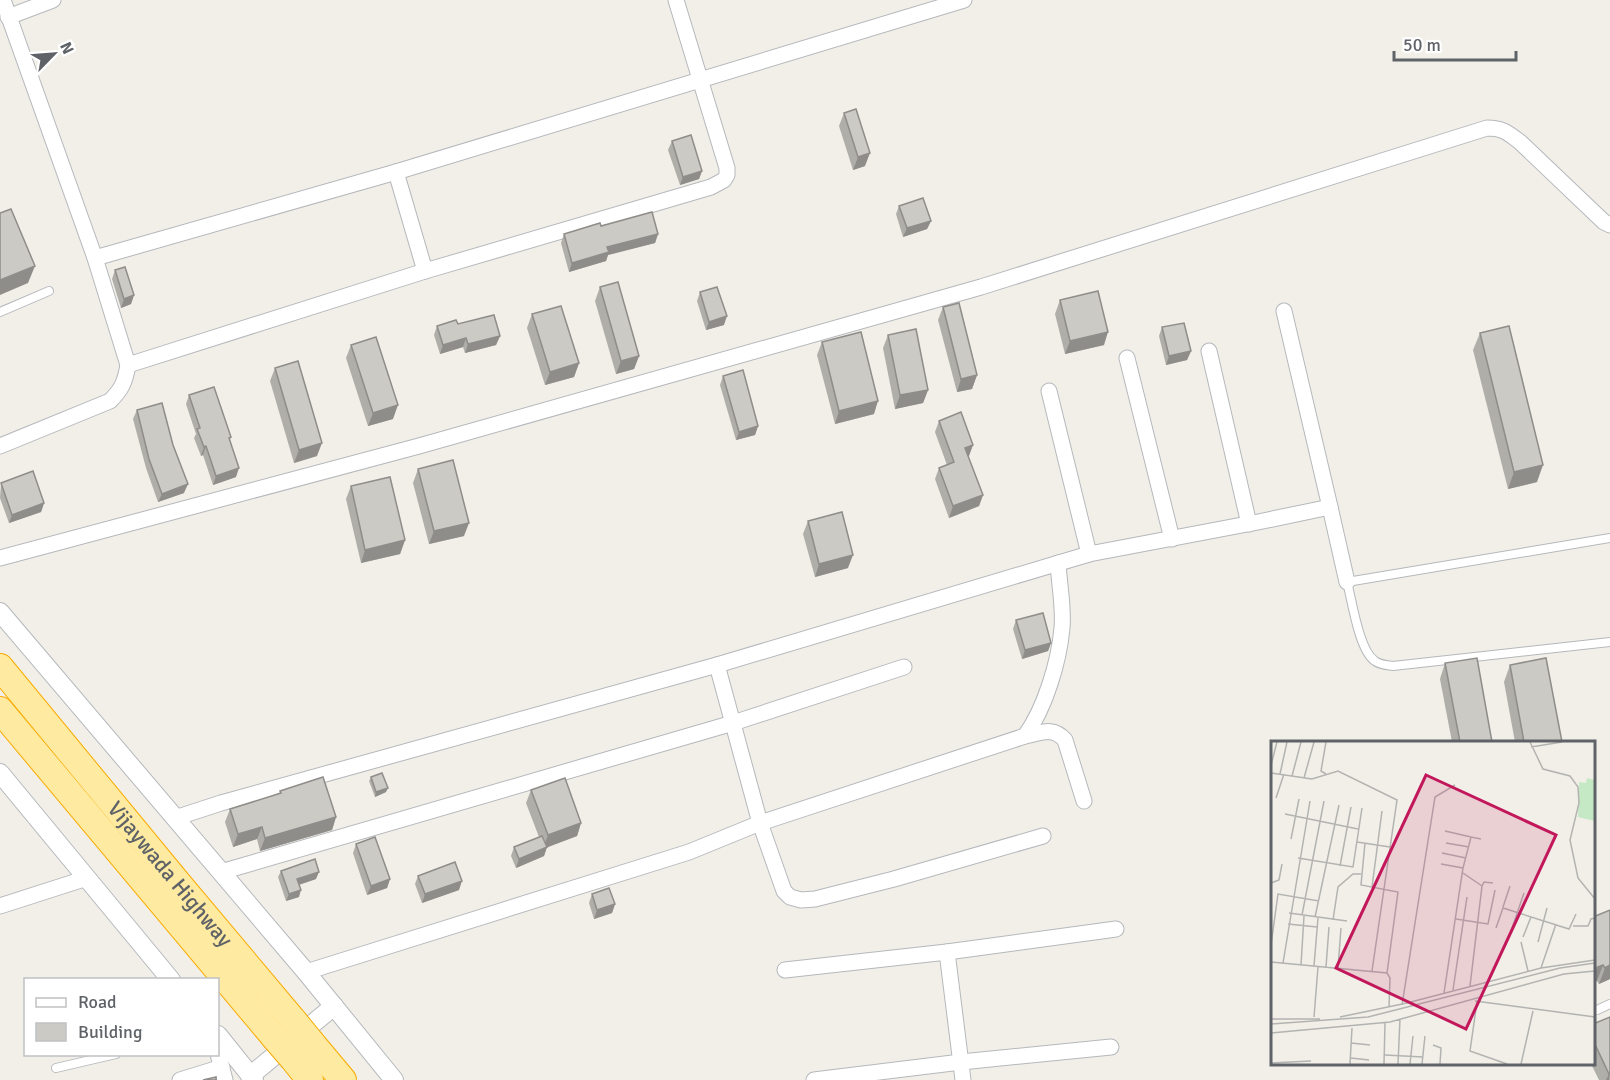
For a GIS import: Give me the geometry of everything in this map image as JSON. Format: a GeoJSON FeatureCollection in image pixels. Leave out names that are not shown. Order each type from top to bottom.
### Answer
{"type":"FeatureCollection","features":[{"type":"Feature","properties":{"kind":"highway","name":"Vijaywada Highway"},"geometry":{"type":"LineString","coordinates":[[0,667],[343,1080]]}},
{"type":"Feature","properties":{"kind":"highway","name":"Vijaywada Highway"},"geometry":{"type":"LineString","coordinates":[[0,710],[310,1080]]}},
{"type":"Feature","properties":{"kind":"street"},"geometry":{"type":"LineString","coordinates":[[0,446],[110,401],[120,391],[128,365],[95,258],[3,0]]}},
{"type":"Feature","properties":{"kind":"street"},"geometry":{"type":"LineString","coordinates":[[8,17],[53,0]]}},
{"type":"Feature","properties":{"kind":"street"},"geometry":{"type":"LineString","coordinates":[[128,365],[424,271],[720,183],[727,175],[727,168],[676,0]]}},
{"type":"Feature","properties":{"kind":"street"},"geometry":{"type":"LineString","coordinates":[[95,258],[396,172],[964,0]]}},
{"type":"Feature","properties":{"kind":"street"},"geometry":{"type":"LineString","coordinates":[[0,558],[419,446],[981,287],[1487,129],[1498,128],[1508,132],[1604,222],[1610,225]]}},
{"type":"Feature","properties":{"kind":"street"},"geometry":{"type":"LineString","coordinates":[[396,172],[424,271]]}},
{"type":"Feature","properties":{"kind":"street"},"geometry":{"type":"LineString","coordinates":[[1284,310],[1347,582]]}},
{"type":"Feature","properties":{"kind":"street"},"geometry":{"type":"LineString","coordinates":[[1209,351],[1249,524]]}},
{"type":"Feature","properties":{"kind":"street"},"geometry":{"type":"LineString","coordinates":[[1126,358],[1172,538]]}},
{"type":"Feature","properties":{"kind":"street"},"geometry":{"type":"LineString","coordinates":[[1049,391],[1089,554]]}},
{"type":"Feature","properties":{"kind":"street"},"geometry":{"type":"LineString","coordinates":[[175,818],[717,665],[1089,554],[1330,507]]}},
{"type":"Feature","properties":{"kind":"street"},"geometry":{"type":"LineString","coordinates":[[1025,736],[1041,708],[1057,664],[1062,625],[1058,563]]}},
{"type":"Feature","properties":{"kind":"street"},"geometry":{"type":"LineString","coordinates":[[0,612],[306,972],[394,1080]]}},
{"type":"Feature","properties":{"kind":"street"},"geometry":{"type":"LineString","coordinates":[[717,665],[760,823],[784,891],[790,897],[801,900],[815,899],[1043,836]]}},
{"type":"Feature","properties":{"kind":"street"},"geometry":{"type":"LineString","coordinates":[[221,872],[733,723],[904,667]]}},
{"type":"Feature","properties":{"kind":"street"},"geometry":{"type":"LineString","coordinates":[[306,972],[689,852],[760,823],[1025,736],[1051,731],[1059,733],[1065,740],[1084,801]]}},
{"type":"Feature","properties":{"kind":"street"},"geometry":{"type":"LineString","coordinates":[[0,773],[169,978]]}},
{"type":"Feature","properties":{"kind":"street"},"geometry":{"type":"LineString","coordinates":[[0,906],[87,878]]}},
{"type":"Feature","properties":{"kind":"street"},"geometry":{"type":"LineString","coordinates":[[785,970],[947,952],[1116,929]]}},
{"type":"Feature","properties":{"kind":"street"},"geometry":{"type":"LineString","coordinates":[[947,952],[963,1080]]}},
{"type":"Feature","properties":{"kind":"street"},"geometry":{"type":"LineString","coordinates":[[219,1036],[252,1078],[334,1006]]}},
{"type":"Feature","properties":{"kind":"street"},"geometry":{"type":"LineString","coordinates":[[814,1080],[1111,1047]]}},
{"type":"Feature","properties":{"kind":"street"},"geometry":{"type":"LineString","coordinates":[[180,1080],[222,1067]]}},
{"type":"Feature","properties":{"kind":"lane"},"geometry":{"type":"LineString","coordinates":[[0,312],[49,291]]}},
{"type":"Feature","properties":{"kind":"lane"},"geometry":{"type":"LineString","coordinates":[[1610,538],[1347,582],[1362,642],[1368,655],[1383,665],[1393,666],[1610,642]]}},
{"type":"Feature","properties":{"kind":"lane"},"geometry":{"type":"LineString","coordinates":[[1597,1010],[1610,1004]]}},
{"type":"Feature","properties":{"kind":"lane"},"geometry":{"type":"LineString","coordinates":[[56,1068],[107,1056]]}},
{"type":"Feature","properties":{"kind":"building"},"geometry":{"type":"Polygon","coordinates":[[[856,109],[870,153],[858,157],[844,113],[856,109]]]}},
{"type":"Feature","properties":{"kind":"building"},"geometry":{"type":"Polygon","coordinates":[[[691,135],[702,171],[683,177],[672,141],[691,135]]]}},
{"type":"Feature","properties":{"kind":"building"},"geometry":{"type":"Polygon","coordinates":[[[923,198],[931,221],[907,228],[899,206],[923,198]]]}},
{"type":"Feature","properties":{"kind":"building"},"geometry":{"type":"Polygon","coordinates":[[[11,209],[35,266],[0,280],[0,213],[11,209]]]}},
{"type":"Feature","properties":{"kind":"building"},"geometry":{"type":"Polygon","coordinates":[[[652,212],[658,234],[607,247],[609,252],[572,263],[564,234],[600,223],[601,226],[652,212]]]}},
{"type":"Feature","properties":{"kind":"building"},"geometry":{"type":"Polygon","coordinates":[[[125,267],[134,295],[124,299],[115,270],[125,267]]]}},
{"type":"Feature","properties":{"kind":"building"},"geometry":{"type":"Polygon","coordinates":[[[618,282],[639,356],[621,361],[600,287],[618,282]]]}},
{"type":"Feature","properties":{"kind":"building"},"geometry":{"type":"Polygon","coordinates":[[[717,287],[727,316],[709,322],[700,292],[717,287]]]}},
{"type":"Feature","properties":{"kind":"building"},"geometry":{"type":"Polygon","coordinates":[[[1098,291],[1108,332],[1070,341],[1060,300],[1098,291]]]}},
{"type":"Feature","properties":{"kind":"building"},"geometry":{"type":"Polygon","coordinates":[[[959,303],[977,375],[961,379],[943,307],[959,303]]]}},
{"type":"Feature","properties":{"kind":"building"},"geometry":{"type":"Polygon","coordinates":[[[561,306],[579,363],[550,372],[532,314],[561,306]]]}},
{"type":"Feature","properties":{"kind":"building"},"geometry":{"type":"Polygon","coordinates":[[[494,315],[500,336],[468,344],[466,338],[443,345],[437,326],[456,320],[458,324],[494,315]]]}},
{"type":"Feature","properties":{"kind":"building"},"geometry":{"type":"Polygon","coordinates":[[[1184,323],[1191,351],[1169,356],[1162,327],[1184,323]]]}},
{"type":"Feature","properties":{"kind":"building"},"geometry":{"type":"Polygon","coordinates":[[[1509,326],[1543,465],[1514,472],[1480,333],[1509,326]]]}},
{"type":"Feature","properties":{"kind":"building"},"geometry":{"type":"Polygon","coordinates":[[[916,329],[928,390],[900,395],[888,335],[916,329]]]}},
{"type":"Feature","properties":{"kind":"building"},"geometry":{"type":"Polygon","coordinates":[[[861,332],[878,401],[839,411],[822,342],[861,332]]]}},
{"type":"Feature","properties":{"kind":"building"},"geometry":{"type":"Polygon","coordinates":[[[376,337],[398,405],[373,413],[351,345],[376,337]]]}},
{"type":"Feature","properties":{"kind":"building"},"geometry":{"type":"Polygon","coordinates":[[[298,361],[322,443],[299,450],[275,368],[298,361]]]}},
{"type":"Feature","properties":{"kind":"building"},"geometry":{"type":"Polygon","coordinates":[[[743,370],[758,426],[739,432],[723,376],[743,370]]]}},
{"type":"Feature","properties":{"kind":"building"},"geometry":{"type":"Polygon","coordinates":[[[214,387],[239,468],[216,476],[206,446],[204,447],[197,429],[200,428],[189,395],[214,387]]]}},
{"type":"Feature","properties":{"kind":"building"},"geometry":{"type":"Polygon","coordinates":[[[162,403],[173,445],[188,484],[162,494],[149,459],[137,410],[162,403]]]}},
{"type":"Feature","properties":{"kind":"building"},"geometry":{"type":"Polygon","coordinates":[[[961,412],[973,445],[965,448],[983,495],[953,506],[939,468],[954,462],[939,421],[961,412]]]}},
{"type":"Feature","properties":{"kind":"building"},"geometry":{"type":"Polygon","coordinates":[[[453,460],[469,523],[434,531],[418,469],[453,460]]]}},
{"type":"Feature","properties":{"kind":"building"},"geometry":{"type":"Polygon","coordinates":[[[33,471],[44,503],[12,515],[1,483],[33,471]]]}},
{"type":"Feature","properties":{"kind":"building"},"geometry":{"type":"Polygon","coordinates":[[[390,477],[405,540],[365,550],[351,486],[390,477]]]}},
{"type":"Feature","properties":{"kind":"building"},"geometry":{"type":"Polygon","coordinates":[[[842,512],[853,555],[819,564],[808,521],[842,512]]]}},
{"type":"Feature","properties":{"kind":"building"},"geometry":{"type":"Polygon","coordinates":[[[1043,613],[1051,643],[1025,650],[1016,620],[1043,613]]]}},
{"type":"Feature","properties":{"kind":"building"},"geometry":{"type":"Polygon","coordinates":[[[1477,658],[1492,741],[1460,741],[1445,663],[1477,658]]]}},
{"type":"Feature","properties":{"kind":"building"},"geometry":{"type":"Polygon","coordinates":[[[1546,658],[1562,741],[1524,741],[1510,665],[1546,658]]]}},
{"type":"Feature","properties":{"kind":"building"},"geometry":{"type":"Polygon","coordinates":[[[382,773],[388,788],[376,792],[371,777],[382,773]]]}},
{"type":"Feature","properties":{"kind":"building"},"geometry":{"type":"Polygon","coordinates":[[[323,777],[336,817],[265,838],[262,827],[238,834],[230,809],[323,777]]]}},
{"type":"Feature","properties":{"kind":"building"},"geometry":{"type":"Polygon","coordinates":[[[565,778],[581,823],[548,835],[531,790],[565,778]]]}},
{"type":"Feature","properties":{"kind":"building"},"geometry":{"type":"Polygon","coordinates":[[[542,836],[547,847],[519,859],[514,847],[542,836]]]}},
{"type":"Feature","properties":{"kind":"building"},"geometry":{"type":"Polygon","coordinates":[[[375,837],[390,879],[371,886],[356,844],[375,837]]]}},
{"type":"Feature","properties":{"kind":"building"},"geometry":{"type":"Polygon","coordinates":[[[315,859],[319,872],[297,879],[301,890],[289,894],[281,871],[315,859]]]}},
{"type":"Feature","properties":{"kind":"building"},"geometry":{"type":"Polygon","coordinates":[[[455,862],[462,881],[425,894],[418,876],[455,862]]]}},
{"type":"Feature","properties":{"kind":"building"},"geometry":{"type":"Polygon","coordinates":[[[609,888],[615,904],[597,910],[592,894],[609,888]]]}},
{"type":"Feature","properties":{"kind":"building"},"geometry":{"type":"Polygon","coordinates":[[[1610,910],[1610,965],[1605,968],[1603,965],[1595,968],[1595,916],[1610,910]]]}},
{"type":"Feature","properties":{"kind":"building"},"geometry":{"type":"Polygon","coordinates":[[[1610,1017],[1609,1074],[1595,1044],[1595,1023],[1610,1017]]]}}]}
